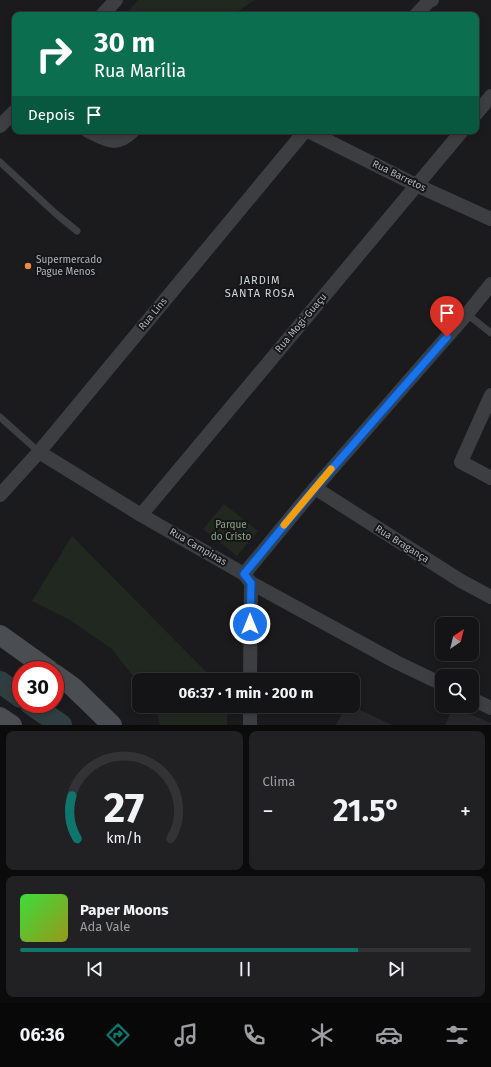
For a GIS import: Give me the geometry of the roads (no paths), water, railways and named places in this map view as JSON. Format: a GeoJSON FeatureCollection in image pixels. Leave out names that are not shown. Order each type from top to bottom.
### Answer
{"type":"FeatureCollection","features":[{"type":"Feature","properties":{"kind":"main road"},"geometry":{"type":"LineString","coordinates":[[0,635],[36,661]]}},
{"type":"Feature","properties":{"kind":"main road"},"geometry":{"type":"LineString","coordinates":[[64,680],[74,687],[112,725]]}},
{"type":"Feature","properties":{"kind":"main road"},"geometry":{"type":"LineString","coordinates":[[0,717],[12,725]]}},
{"type":"Feature","properties":{"kind":"street"},"geometry":{"type":"LineString","coordinates":[[105,12],[116,0]]}},
{"type":"Feature","properties":{"kind":"street"},"geometry":{"type":"LineString","coordinates":[[419,12],[432,0]]}},
{"type":"Feature","properties":{"kind":"street"},"geometry":{"type":"LineString","coordinates":[[479,110],[491,96]]}},
{"type":"Feature","properties":{"kind":"street"},"geometry":{"type":"LineString","coordinates":[[0,126],[12,114]]}},
{"type":"Feature","properties":{"kind":"street"},"geometry":{"type":"LineString","coordinates":[[95,134],[111,141],[124,139],[130,134]]}},
{"type":"Feature","properties":{"kind":"street","name":"Rua Lins"},"geometry":{"type":"LineString","coordinates":[[0,495],[39,452],[304,134]]}},
{"type":"Feature","properties":{"kind":"street","name":"Rua Barretos"},"geometry":{"type":"LineString","coordinates":[[312,134],[416,185],[491,218]]}},
{"type":"Feature","properties":{"kind":"street","name":"Rua Mogi-Guaçu"},"geometry":{"type":"LineString","coordinates":[[141,515],[459,134]]}},
{"type":"Feature","properties":{"kind":"street"},"geometry":{"type":"LineString","coordinates":[[250,673],[247,578],[315,488],[467,314],[491,284]]}},
{"type":"Feature","properties":{"kind":"street"},"geometry":{"type":"LineString","coordinates":[[491,395],[461,462],[491,478]]}},
{"type":"Feature","properties":{"kind":"street","name":"Rua Campinas"},"geometry":{"type":"LineString","coordinates":[[39,452],[247,578],[396,662],[435,681]]}},
{"type":"Feature","properties":{"kind":"street","name":"Rua Bragança"},"geometry":{"type":"LineString","coordinates":[[315,488],[461,581],[491,597]]}},
{"type":"Feature","properties":{"kind":"street"},"geometry":{"type":"LineString","coordinates":[[479,702],[491,708]]}},
{"type":"Feature","properties":{"kind":"street"},"geometry":{"type":"LineString","coordinates":[[250,713],[251,724]]}},
{"type":"Feature","properties":{"kind":"lane"},"geometry":{"type":"LineString","coordinates":[[0,162],[77,231]]}},
{"type":"Feature","properties":{"kind":"lane"},"geometry":{"type":"LineString","coordinates":[[467,314],[491,333]]}},
{"type":"Feature","properties":{"kind":"lane"},"geometry":{"type":"LineString","coordinates":[[0,417],[39,452]]}},
{"type":"Feature","properties":{"kind":"waterway"},"geometry":{"type":"LineString","coordinates":[[0,682],[12,691]]}},
{"type":"Feature","properties":{"kind":"waterway"},"geometry":{"type":"LineString","coordinates":[[44,713],[61,725]]}},
{"type":"Feature","properties":{"kind":"place","name":"Supermercado Pague Menos"},"geometry":{"type":"Point","coordinates":[28,266]}},
{"type":"Feature","properties":{"kind":"district","name":"JARDIM SANTA ROSA"},"geometry":{"type":"Point","coordinates":[260,286]}},
{"type":"Feature","properties":{"kind":"park label","name":"Parque do Cristo"},"geometry":{"type":"Point","coordinates":[231,530]}}]}
